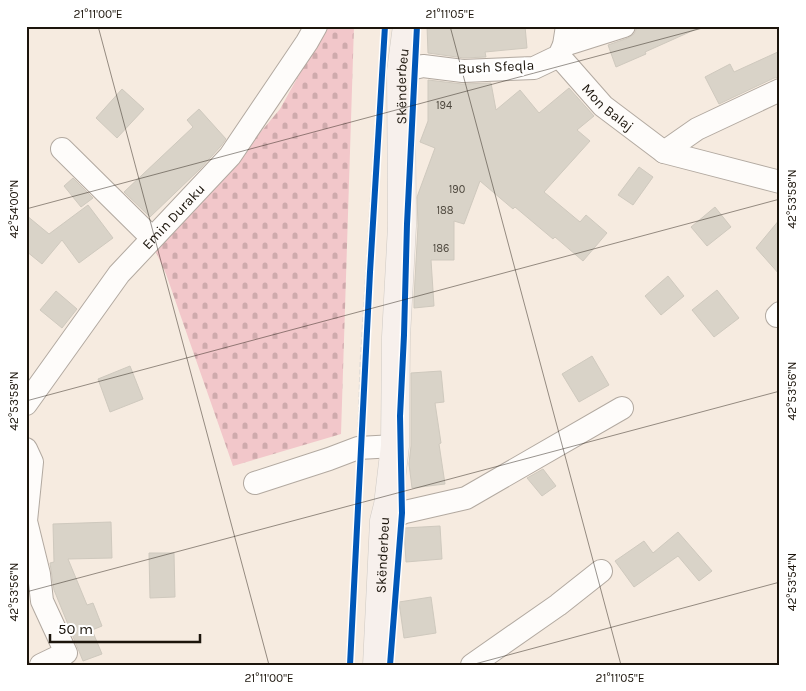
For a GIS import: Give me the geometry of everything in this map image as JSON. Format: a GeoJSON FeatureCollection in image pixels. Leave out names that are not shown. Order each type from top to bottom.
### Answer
{"type":"FeatureCollection","features":[{"type":"Feature","properties":{"kind":"main road","name":"Skënderbeu"},"geometry":{"type":"LineString","coordinates":[[377,665],[384,521],[388,505],[395,446],[396,338],[402,226],[401,71],[407,26]]}},
{"type":"Feature","properties":{"kind":"street","name":"Emin Duraku"},"geometry":{"type":"LineString","coordinates":[[26,404],[119,274],[230,156],[316,26]]}},
{"type":"Feature","properties":{"kind":"street","name":"Bush Sfeqla"},"geometry":{"type":"LineString","coordinates":[[401,71],[423,66],[463,71],[534,68],[563,42],[624,26]]}},
{"type":"Feature","properties":{"kind":"street","name":"Mon Balaj"},"geometry":{"type":"LineString","coordinates":[[563,42],[604,106],[664,152],[780,182]]}},
{"type":"Feature","properties":{"kind":"street"},"geometry":{"type":"LineString","coordinates":[[664,152],[698,129],[780,90]]}},
{"type":"Feature","properties":{"kind":"street"},"geometry":{"type":"LineString","coordinates":[[62,149],[152,238]]}},
{"type":"Feature","properties":{"kind":"street"},"geometry":{"type":"LineString","coordinates":[[384,521],[405,512],[466,498],[622,408]]}},
{"type":"Feature","properties":{"kind":"street"},"geometry":{"type":"LineString","coordinates":[[255,483],[360,448],[395,446]]}},
{"type":"Feature","properties":{"kind":"street"},"geometry":{"type":"LineString","coordinates":[[26,449],[32,462],[26,521],[39,574],[42,602],[66,653],[41,665]]}},
{"type":"Feature","properties":{"kind":"street"},"geometry":{"type":"LineString","coordinates":[[472,665],[558,605],[601,571]]}},
{"type":"Feature","properties":{"kind":"path"},"geometry":{"type":"LineString","coordinates":[[349,665],[379,115]]}},
{"type":"Feature","properties":{"kind":"path"},"geometry":{"type":"LineString","coordinates":[[360,448],[362,344],[376,123]]}},
{"type":"Feature","properties":{"kind":"green space"},"geometry":{"type":"Polygon","coordinates":[[[328,26],[354,26],[341,434],[233,466],[166,274],[154,248],[202,202],[280,109],[328,26]]]}},
{"type":"Feature","properties":{"kind":"building"},"geometry":{"type":"Polygon","coordinates":[[[427,26],[525,26],[527,48],[485,52],[486,57],[464,58],[428,53],[427,26]]]}},
{"type":"Feature","properties":{"kind":"building"},"geometry":{"type":"Polygon","coordinates":[[[641,26],[703,26],[616,67],[608,45],[628,38],[641,26]]]}},
{"type":"Feature","properties":{"kind":"building"},"geometry":{"type":"Polygon","coordinates":[[[780,51],[780,77],[774,78],[719,104],[705,77],[730,64],[734,72],[780,51]]]}},
{"type":"Feature","properties":{"kind":"building"},"geometry":{"type":"Polygon","coordinates":[[[428,80],[462,84],[491,83],[496,110],[520,90],[539,113],[569,88],[594,116],[577,130],[590,141],[544,192],[580,222],[586,215],[607,233],[583,261],[515,207],[513,209],[480,181],[464,224],[454,221],[454,260],[431,260],[434,306],[414,308],[418,226],[417,197],[435,148],[420,142],[428,121],[428,80]]]}},
{"type":"Feature","properties":{"kind":"building"},"geometry":{"type":"Polygon","coordinates":[[[122,89],[144,109],[117,138],[96,118],[122,89]]]}},
{"type":"Feature","properties":{"kind":"building"},"geometry":{"type":"Polygon","coordinates":[[[199,109],[226,139],[200,169],[150,217],[124,192],[193,127],[187,120],[199,109]]]}},
{"type":"Feature","properties":{"kind":"building"},"geometry":{"type":"Polygon","coordinates":[[[639,167],[653,177],[633,205],[618,195],[639,167]]]}},
{"type":"Feature","properties":{"kind":"building"},"geometry":{"type":"Polygon","coordinates":[[[73,178],[93,198],[81,207],[64,186],[73,178]]]}},
{"type":"Feature","properties":{"kind":"building"},"geometry":{"type":"Polygon","coordinates":[[[88,205],[113,238],[79,263],[62,240],[42,264],[26,251],[26,215],[49,234],[88,205]]]}},
{"type":"Feature","properties":{"kind":"building"},"geometry":{"type":"Polygon","coordinates":[[[715,207],[731,227],[707,246],[691,227],[715,207]]]}},
{"type":"Feature","properties":{"kind":"building"},"geometry":{"type":"Polygon","coordinates":[[[780,219],[780,275],[756,248],[780,219]]]}},
{"type":"Feature","properties":{"kind":"building"},"geometry":{"type":"Polygon","coordinates":[[[668,276],[684,296],[661,315],[645,296],[668,276]]]}},
{"type":"Feature","properties":{"kind":"building"},"geometry":{"type":"Polygon","coordinates":[[[717,290],[739,318],[714,337],[692,310],[717,290]]]}},
{"type":"Feature","properties":{"kind":"building"},"geometry":{"type":"Polygon","coordinates":[[[56,291],[77,309],[62,328],[40,310],[56,291]]]}},
{"type":"Feature","properties":{"kind":"building"},"geometry":{"type":"Polygon","coordinates":[[[592,356],[609,385],[579,402],[562,374],[592,356]]]}},
{"type":"Feature","properties":{"kind":"building"},"geometry":{"type":"Polygon","coordinates":[[[130,366],[143,399],[110,412],[98,379],[130,366]]]}},
{"type":"Feature","properties":{"kind":"building"},"geometry":{"type":"Polygon","coordinates":[[[441,371],[444,402],[435,403],[445,484],[412,488],[409,464],[411,446],[411,373],[441,371]]]}},
{"type":"Feature","properties":{"kind":"building"},"geometry":{"type":"Polygon","coordinates":[[[543,469],[556,486],[542,496],[527,478],[543,469]]]}},
{"type":"Feature","properties":{"kind":"building"},"geometry":{"type":"Polygon","coordinates":[[[111,522],[112,558],[68,559],[87,605],[93,603],[102,626],[92,630],[102,654],[83,661],[54,590],[50,563],[54,562],[53,524],[111,522]]]}},
{"type":"Feature","properties":{"kind":"building"},"geometry":{"type":"Polygon","coordinates":[[[440,526],[442,559],[406,562],[404,528],[440,526]]]}},
{"type":"Feature","properties":{"kind":"building"},"geometry":{"type":"Polygon","coordinates":[[[678,532],[712,571],[699,581],[678,556],[634,587],[615,561],[644,541],[653,553],[678,532]]]}},
{"type":"Feature","properties":{"kind":"building"},"geometry":{"type":"Polygon","coordinates":[[[149,553],[174,553],[175,597],[150,598],[149,553]]]}},
{"type":"Feature","properties":{"kind":"building"},"geometry":{"type":"Polygon","coordinates":[[[431,597],[436,633],[404,638],[399,602],[431,597]]]}},
{"type":"Feature","properties":{"kind":"cycle path"},"geometry":{"type":"LineString","coordinates":[[350,665],[370,272],[385,26]]}},
{"type":"Feature","properties":{"kind":"cycle path"},"geometry":{"type":"LineString","coordinates":[[390,665],[402,513],[400,416],[417,26]]}}]}
